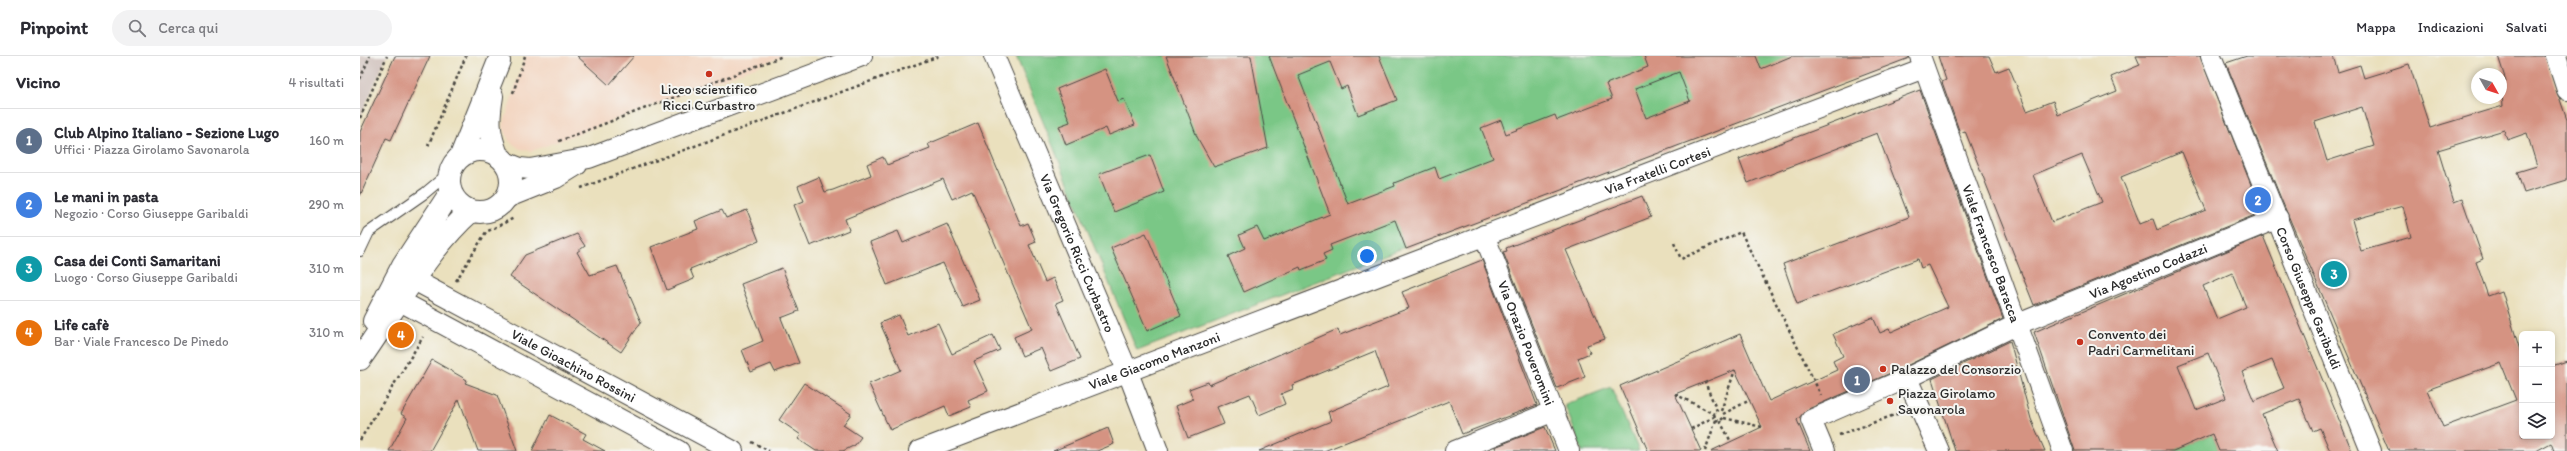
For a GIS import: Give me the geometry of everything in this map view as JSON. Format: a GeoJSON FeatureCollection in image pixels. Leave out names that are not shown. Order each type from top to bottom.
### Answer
{"type":"FeatureCollection","features":[{"type":"Feature","properties":{"kind":"main road"},"geometry":{"type":"LineString","coordinates":[[454,173],[462,207],[471,211],[491,210],[506,198],[511,180],[490,138],[488,121],[500,58]]}},
{"type":"Feature","properties":{"kind":"main road"},"geometry":{"type":"LineString","coordinates":[[360,359],[394,297],[454,173],[500,58]]}},
{"type":"Feature","properties":{"kind":"main road"},"geometry":{"type":"LineString","coordinates":[[454,173],[479,149],[501,158]]}},
{"type":"Feature","properties":{"kind":"main road"},"geometry":{"type":"LineString","coordinates":[[360,349],[394,297],[414,280],[453,227],[471,211]]}},
{"type":"Feature","properties":{"kind":"street"},"geometry":{"type":"LineString","coordinates":[[501,158],[520,168],[530,169],[589,158],[862,56]]}},
{"type":"Feature","properties":{"kind":"street","name":"Via Gregorio Ricci Curbastro"},"geometry":{"type":"LineString","coordinates":[[994,56],[1127,370],[1158,451]]}},
{"type":"Feature","properties":{"kind":"street"},"geometry":{"type":"LineString","coordinates":[[2556,56],[2567,90]]}},
{"type":"Feature","properties":{"kind":"street","name":"Corso Giuseppe Garibaldi"},"geometry":{"type":"LineString","coordinates":[[2216,57],[2370,451]]}},
{"type":"Feature","properties":{"kind":"street","name":"Via Fratelli Cortesi"},"geometry":{"type":"LineString","coordinates":[[1390,271],[1645,176],[1922,62]]}},
{"type":"Feature","properties":{"kind":"street","name":"Viale Francesco Baracca"},"geometry":{"type":"LineString","coordinates":[[1922,62],[2063,451]]}},
{"type":"Feature","properties":{"kind":"street"},"geometry":{"type":"LineString","coordinates":[[506,198],[556,178],[589,158]]}},
{"type":"Feature","properties":{"kind":"street","name":"Via Agostino Codazzi"},"geometry":{"type":"LineString","coordinates":[[1907,378],[2018,324],[2278,218]]}},
{"type":"Feature","properties":{"kind":"street","name":"Via Orazio Poveromini"},"geometry":{"type":"LineString","coordinates":[[1484,235],[1569,451]]}},
{"type":"Feature","properties":{"kind":"street","name":"Viale Giacomo Manzoni"},"geometry":{"type":"LineString","coordinates":[[919,451],[1127,370],[1390,271]]}},
{"type":"Feature","properties":{"kind":"street","name":"Viale Gioachino Rossini"},"geometry":{"type":"LineString","coordinates":[[414,280],[733,451]]}},
{"type":"Feature","properties":{"kind":"street","name":"Viale Gioachino Rossini"},"geometry":{"type":"LineString","coordinates":[[394,297],[679,451]]}},
{"type":"Feature","properties":{"kind":"street"},"geometry":{"type":"LineString","coordinates":[[1824,451],[1811,420],[1907,378],[1939,451]]}},
{"type":"Feature","properties":{"kind":"street"},"geometry":{"type":"LineString","coordinates":[[1455,451],[1554,411]]}},
{"type":"Feature","properties":{"kind":"lane"},"geometry":{"type":"LineString","coordinates":[[360,251],[369,232],[454,173]]}},
{"type":"Feature","properties":{"kind":"path"},"geometry":{"type":"LineString","coordinates":[[360,79],[370,56]]}},
{"type":"Feature","properties":{"kind":"path"},"geometry":{"type":"LineString","coordinates":[[360,118],[387,56]]}},
{"type":"Feature","properties":{"kind":"path"},"geometry":{"type":"LineString","coordinates":[[428,146],[466,56]]}},
{"type":"Feature","properties":{"kind":"path"},"geometry":{"type":"LineString","coordinates":[[512,98],[525,56]]}},
{"type":"Feature","properties":{"kind":"path"},"geometry":{"type":"LineString","coordinates":[[558,142],[783,56]]}},
{"type":"Feature","properties":{"kind":"path"},"geometry":{"type":"LineString","coordinates":[[578,189],[939,56]]}},
{"type":"Feature","properties":{"kind":"path"},"geometry":{"type":"LineString","coordinates":[[446,296],[486,232],[521,215]]}},
{"type":"Feature","properties":{"kind":"path"},"geometry":{"type":"LineString","coordinates":[[1674,243],[1681,259],[1740,232],[1826,413],[1832,438],[1920,406]]}},
{"type":"Feature","properties":{"kind":"path"},"geometry":{"type":"LineString","coordinates":[[360,440],[435,319]]}},
{"type":"Feature","properties":{"kind":"path"},"geometry":{"type":"LineString","coordinates":[[1705,451],[1735,370]]}},
{"type":"Feature","properties":{"kind":"path"},"geometry":{"type":"LineString","coordinates":[[1705,382],[1718,413]]}},
{"type":"Feature","properties":{"kind":"path"},"geometry":{"type":"LineString","coordinates":[[1675,394],[1718,413],[1724,418],[1762,427]]}},
{"type":"Feature","properties":{"kind":"path"},"geometry":{"type":"LineString","coordinates":[[1691,429],[1718,413],[1750,400]]}},
{"type":"Feature","properties":{"kind":"path"},"geometry":{"type":"LineString","coordinates":[[1720,421],[1724,418]]}},
{"type":"Feature","properties":{"kind":"path"},"geometry":{"type":"LineString","coordinates":[[1716,420],[1720,421],[1731,442]]}},
{"type":"Feature","properties":{"kind":"shaded area"},"geometry":{"type":"Polygon","coordinates":[[[360,56],[387,56],[360,118],[360,56]]]}},
{"type":"Feature","properties":{"kind":"shaded area"},"geometry":{"type":"Polygon","coordinates":[[[525,56],[784,56],[532,151],[520,149],[509,141],[503,126],[525,56]]]}},
{"type":"Feature","properties":{"kind":"green space"},"geometry":{"type":"Polygon","coordinates":[[[1016,56],[1898,56],[1137,351],[1016,56]]]}},
{"type":"Feature","properties":{"kind":"green space"},"geometry":{"type":"Polygon","coordinates":[[[1611,387],[1639,451],[1582,451],[1565,405],[1611,387]]]}},
{"type":"Feature","properties":{"kind":"green space"},"geometry":{"type":"Polygon","coordinates":[[[2212,434],[2219,451],[2173,451],[2212,434]]]}},
{"type":"Feature","properties":{"kind":"building"},"geometry":{"type":"Polygon","coordinates":[[[395,56],[430,56],[391,140],[386,138],[360,196],[360,132],[395,56]]]}},
{"type":"Feature","properties":{"kind":"building"},"geometry":{"type":"Polygon","coordinates":[[[577,56],[634,56],[609,85],[577,56]]]}},
{"type":"Feature","properties":{"kind":"building"},"geometry":{"type":"Polygon","coordinates":[[[1166,56],[1251,56],[1268,148],[1214,167],[1197,137],[1166,56]]]}},
{"type":"Feature","properties":{"kind":"building"},"geometry":{"type":"Polygon","coordinates":[[[1269,56],[1379,56],[1397,100],[1358,115],[1347,86],[1341,89],[1330,62],[1298,75],[1348,204],[1395,186],[1394,183],[1435,167],[1439,179],[1493,158],[1481,128],[1501,120],[1506,134],[1555,115],[1557,120],[1612,99],[1606,84],[1648,67],[1644,56],[1756,56],[1761,69],[1792,56],[1909,56],[1909,58],[1406,249],[1395,220],[1330,245],[1332,250],[1323,254],[1326,260],[1301,270],[1300,267],[1244,292],[1228,256],[1245,248],[1239,235],[1257,227],[1264,241],[1330,214],[1269,56]],[[1679,72],[1635,89],[1646,118],[1690,101],[1679,72]]]}},
{"type":"Feature","properties":{"kind":"building"},"geometry":{"type":"Polygon","coordinates":[[[1938,56],[1989,56],[1996,72],[2009,67],[2027,111],[2053,101],[2058,115],[2117,91],[2111,77],[2140,65],[2136,56],[2200,56],[2261,210],[2254,213],[2255,215],[2034,305],[1965,131],[1960,133],[1942,82],[1946,80],[1938,56]],[[2182,152],[2121,177],[2140,224],[2153,219],[2157,230],[2206,210],[2182,152]],[[2082,155],[2033,175],[2052,222],[2102,202],[2082,155]]]}},
{"type":"Feature","properties":{"kind":"building"},"geometry":{"type":"Polygon","coordinates":[[[2247,56],[2333,56],[2338,72],[2360,65],[2364,78],[2409,64],[2430,128],[2503,106],[2503,104],[2507,104],[2507,68],[2502,68],[2498,56],[2545,56],[2567,120],[2567,180],[2524,193],[2517,172],[2537,166],[2527,133],[2507,140],[2504,130],[2438,150],[2454,202],[2462,199],[2483,259],[2476,262],[2488,296],[2502,291],[2519,347],[2519,439],[2555,439],[2555,365],[2567,361],[2567,451],[2554,451],[2551,443],[2536,451],[2389,451],[2282,201],[2226,63],[2247,56]],[[2362,107],[2315,122],[2327,161],[2374,146],[2362,107]],[[2403,206],[2352,220],[2361,251],[2411,237],[2403,206]],[[2501,363],[2427,390],[2443,427],[2516,400],[2501,363]]]}},
{"type":"Feature","properties":{"kind":"building"},"geometry":{"type":"Polygon","coordinates":[[[1105,69],[1118,101],[1124,99],[1135,125],[1109,135],[1106,128],[1066,145],[1059,126],[1070,122],[1057,89],[1105,69]]]}},
{"type":"Feature","properties":{"kind":"building"},"geometry":{"type":"Polygon","coordinates":[[[1920,90],[2003,319],[1902,368],[1806,410],[1797,420],[1810,451],[1711,451],[1762,427],[1735,370],[1675,394],[1701,451],[1648,451],[1620,386],[1740,334],[1769,401],[1837,370],[1833,361],[1843,356],[1833,334],[1873,317],[1880,333],[1889,329],[1891,332],[1948,307],[1928,265],[1921,268],[1918,259],[1797,304],[1783,264],[1909,217],[1877,133],[1748,183],[1739,159],[1920,90]]]}},
{"type":"Feature","properties":{"kind":"building"},"geometry":{"type":"Polygon","coordinates":[[[978,123],[1021,226],[1028,223],[1036,242],[1029,245],[1045,282],[1053,278],[1063,300],[1056,303],[1080,359],[1051,371],[1041,348],[1022,356],[1014,337],[1032,329],[972,190],[952,199],[943,179],[845,219],[849,230],[810,246],[794,205],[804,201],[798,186],[819,177],[825,192],[833,190],[871,175],[867,164],[883,157],[887,165],[930,148],[928,144],[978,123]]]}},
{"type":"Feature","properties":{"kind":"building"},"geometry":{"type":"Polygon","coordinates":[[[1150,155],[1164,192],[1114,212],[1099,174],[1150,155]]]}},
{"type":"Feature","properties":{"kind":"building"},"geometry":{"type":"Polygon","coordinates":[[[1642,196],[1651,217],[1566,250],[1605,339],[1587,345],[1590,353],[1578,358],[1585,377],[1557,388],[1503,252],[1507,251],[1506,248],[1642,196]]]}},
{"type":"Feature","properties":{"kind":"building"},"geometry":{"type":"Polygon","coordinates":[[[722,210],[726,218],[747,210],[759,241],[690,269],[694,279],[667,290],[651,247],[698,229],[695,221],[722,210]]]}},
{"type":"Feature","properties":{"kind":"building"},"geometry":{"type":"Polygon","coordinates":[[[947,224],[980,300],[963,307],[943,263],[887,285],[870,242],[898,231],[903,243],[947,224]]]}},
{"type":"Feature","properties":{"kind":"building"},"geometry":{"type":"Polygon","coordinates":[[[1146,233],[1181,316],[1147,331],[1111,248],[1146,233]]]}},
{"type":"Feature","properties":{"kind":"building"},"geometry":{"type":"Polygon","coordinates":[[[577,234],[585,246],[577,252],[590,275],[617,266],[641,322],[621,352],[510,277],[525,255],[577,234]]]}},
{"type":"Feature","properties":{"kind":"building","name":"Convento dei Padri Carmelitani"},"geometry":{"type":"Polygon","coordinates":[[[2263,236],[2352,451],[2330,451],[2320,428],[2313,431],[2299,399],[2262,414],[2278,451],[2219,451],[2212,434],[2173,451],[2075,451],[2034,332],[2263,236]],[[2232,273],[2203,286],[2217,319],[2246,307],[2232,273]],[[2208,353],[2178,365],[2196,410],[2226,398],[2208,353]],[[2272,360],[2242,372],[2254,401],[2284,388],[2272,360]]]}},
{"type":"Feature","properties":{"kind":"building"},"geometry":{"type":"Polygon","coordinates":[[[1482,260],[1537,405],[1462,434],[1449,401],[1324,451],[1259,451],[1331,421],[1328,412],[1388,387],[1375,351],[1292,385],[1293,389],[1281,394],[1285,404],[1259,415],[1250,394],[1217,407],[1224,424],[1188,438],[1176,406],[1193,399],[1189,389],[1208,382],[1209,385],[1338,329],[1340,335],[1409,308],[1402,292],[1482,260]]]}},
{"type":"Feature","properties":{"kind":"building"},"geometry":{"type":"Polygon","coordinates":[[[782,268],[799,311],[781,318],[799,363],[775,372],[771,364],[751,372],[742,350],[763,341],[741,284],[782,268]]]}},
{"type":"Feature","properties":{"kind":"building"},"geometry":{"type":"Polygon","coordinates":[[[899,315],[908,336],[938,323],[952,354],[993,335],[1000,350],[974,361],[988,391],[968,400],[971,407],[949,416],[945,406],[890,430],[869,384],[901,370],[880,323],[899,315]]]}},
{"type":"Feature","properties":{"kind":"building"},"geometry":{"type":"Polygon","coordinates":[[[2010,341],[2031,419],[2045,451],[1955,451],[1932,379],[2010,341]]]}},
{"type":"Feature","properties":{"kind":"building"},"geometry":{"type":"Polygon","coordinates":[[[432,360],[467,380],[465,383],[497,395],[517,451],[478,451],[459,399],[430,451],[389,451],[407,418],[401,414],[432,360]]]}},
{"type":"Feature","properties":{"kind":"building"},"geometry":{"type":"Polygon","coordinates":[[[804,383],[851,414],[843,425],[861,437],[855,445],[843,451],[816,451],[798,439],[801,435],[779,420],[804,383]]]}},
{"type":"Feature","properties":{"kind":"building"},"geometry":{"type":"Polygon","coordinates":[[[550,415],[586,434],[583,439],[605,451],[532,451],[550,415]]]}},
{"type":"Feature","properties":{"kind":"building"},"geometry":{"type":"Polygon","coordinates":[[[1545,427],[1555,451],[1497,451],[1495,447],[1545,427]]]}},
{"type":"Feature","properties":{"kind":"building"},"geometry":{"type":"Polygon","coordinates":[[[1108,428],[1114,444],[1097,451],[1053,451],[1108,428]]]}},
{"type":"Feature","properties":{"kind":"place","name":"Liceo scientifico Ricci Curbastro"},"geometry":{"type":"Point","coordinates":[709,74]}},
{"type":"Feature","properties":{"kind":"place","name":"Le mani in pasta"},"geometry":{"type":"Point","coordinates":[2258,200]}},
{"type":"Feature","properties":{"kind":"place","name":"Casa dei Conti Samaritani"},"geometry":{"type":"Point","coordinates":[2334,274]}},
{"type":"Feature","properties":{"kind":"place","name":"Life cafè"},"geometry":{"type":"Point","coordinates":[401,335]}},
{"type":"Feature","properties":{"kind":"place","name":"Convento dei Padri Carmelitani"},"geometry":{"type":"Point","coordinates":[2080,342]}},
{"type":"Feature","properties":{"kind":"place","name":"Palazzo del Consorzio"},"geometry":{"type":"Point","coordinates":[1883,369]}},
{"type":"Feature","properties":{"kind":"place","name":"Club Alpino Italiano - Sezione Lugo"},"geometry":{"type":"Point","coordinates":[1857,380]}},
{"type":"Feature","properties":{"kind":"place","name":"Piazza Girolamo Savonarola"},"geometry":{"type":"Point","coordinates":[1890,401]}}]}
